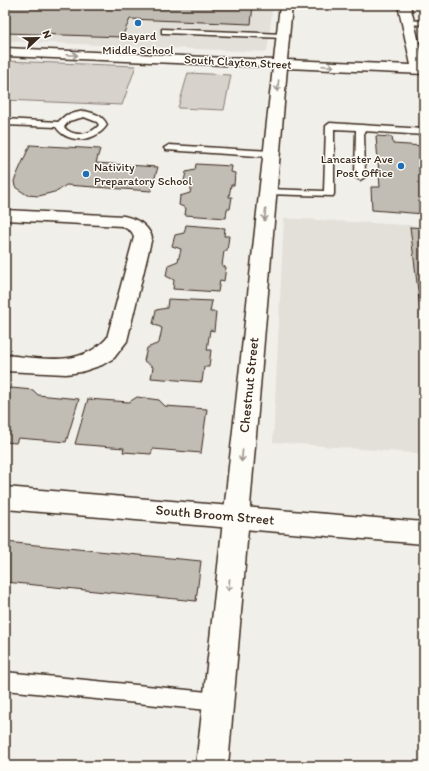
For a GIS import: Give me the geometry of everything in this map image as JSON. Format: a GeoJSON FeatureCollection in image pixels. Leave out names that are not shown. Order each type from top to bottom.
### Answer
{"type":"FeatureCollection","features":[{"type":"Feature","properties":{"kind":"street","name":"Chestnut Street"},"geometry":{"type":"LineString","coordinates":[[212,766],[286,5]]}},
{"type":"Feature","properties":{"kind":"street"},"geometry":{"type":"LineString","coordinates":[[404,5],[421,70]]}},
{"type":"Feature","properties":{"kind":"street","name":"South Clayton Street"},"geometry":{"type":"LineString","coordinates":[[5,52],[421,70]]}},
{"type":"Feature","properties":{"kind":"street"},"geometry":{"type":"LineString","coordinates":[[5,215],[124,221],[136,226],[141,231],[143,236],[117,341],[113,347],[99,358],[80,366],[5,362]]}},
{"type":"Feature","properties":{"kind":"street","name":"South Broom Street"},"geometry":{"type":"LineString","coordinates":[[5,498],[424,533]]}},
{"type":"Feature","properties":{"kind":"lane"},"geometry":{"type":"LineString","coordinates":[[408,22],[424,23]]}},
{"type":"Feature","properties":{"kind":"lane"},"geometry":{"type":"LineString","coordinates":[[165,32],[283,36]]}},
{"type":"Feature","properties":{"kind":"lane"},"geometry":{"type":"LineString","coordinates":[[5,122],[60,125]]}},
{"type":"Feature","properties":{"kind":"lane"},"geometry":{"type":"LineString","coordinates":[[268,192],[329,194],[330,126],[424,132]]}},
{"type":"Feature","properties":{"kind":"lane"},"geometry":{"type":"LineString","coordinates":[[360,128],[360,177]]}},
{"type":"Feature","properties":{"kind":"lane"},"geometry":{"type":"LineString","coordinates":[[169,148],[271,154]]}},
{"type":"Feature","properties":{"kind":"lane"},"geometry":{"type":"LineString","coordinates":[[5,681],[218,702]]}},
{"type":"Feature","properties":{"kind":"shaded area","name":"Bayard Middle School"},"geometry":{"type":"Polygon","coordinates":[[[5,5],[273,5],[267,52],[5,41],[5,5]]]}},
{"type":"Feature","properties":{"kind":"shaded area"},"geometry":{"type":"Polygon","coordinates":[[[5,61],[136,66],[122,105],[5,100],[5,61]]]}},
{"type":"Feature","properties":{"kind":"shaded area"},"geometry":{"type":"Polygon","coordinates":[[[188,73],[231,75],[224,110],[178,108],[188,73]]]}},
{"type":"Feature","properties":{"kind":"shaded area"},"geometry":{"type":"Polygon","coordinates":[[[284,218],[424,226],[424,454],[273,442],[284,218]]]}},
{"type":"Feature","properties":{"kind":"building","name":"Bayard Middle School"},"geometry":{"type":"Polygon","coordinates":[[[5,5],[253,5],[251,24],[130,19],[122,37],[5,33],[5,12],[9,6],[5,5]]]}},
{"type":"Feature","properties":{"kind":"building","name":"Lancaster Ave Post Office"},"geometry":{"type":"Polygon","coordinates":[[[376,136],[392,137],[393,144],[424,146],[424,214],[372,210],[371,187],[380,187],[376,136]]]}},
{"type":"Feature","properties":{"kind":"building","name":"Nativity Preparatory School"},"geometry":{"type":"Polygon","coordinates":[[[30,145],[100,149],[96,163],[158,167],[151,191],[66,185],[58,191],[39,196],[27,195],[15,187],[14,181],[30,145]]]}},
{"type":"Feature","properties":{"kind":"building"},"geometry":{"type":"Polygon","coordinates":[[[196,164],[232,166],[231,172],[235,173],[234,185],[231,185],[229,197],[232,197],[230,209],[227,209],[226,218],[185,215],[186,208],[179,205],[180,196],[190,193],[192,184],[184,181],[186,172],[195,170],[196,164]]]}},
{"type":"Feature","properties":{"kind":"building"},"geometry":{"type":"Polygon","coordinates":[[[186,225],[225,228],[224,236],[229,236],[227,251],[224,251],[222,266],[226,267],[224,281],[220,280],[218,292],[173,289],[174,280],[166,276],[168,265],[178,261],[181,249],[172,246],[175,235],[184,233],[186,225]]]}},
{"type":"Feature","properties":{"kind":"building"},"geometry":{"type":"Polygon","coordinates":[[[410,227],[424,228],[424,339],[410,227]]]}},
{"type":"Feature","properties":{"kind":"building"},"geometry":{"type":"Polygon","coordinates":[[[168,299],[212,301],[210,312],[216,312],[214,331],[210,330],[207,350],[211,350],[209,367],[204,367],[202,382],[151,378],[153,367],[144,361],[147,348],[159,343],[162,328],[153,324],[156,310],[167,308],[168,299]]]}},
{"type":"Feature","properties":{"kind":"building"},"geometry":{"type":"Polygon","coordinates":[[[11,388],[33,390],[38,395],[79,399],[66,442],[18,438],[16,443],[5,442],[5,391],[11,388]]]}},
{"type":"Feature","properties":{"kind":"building"},"geometry":{"type":"Polygon","coordinates":[[[137,397],[159,400],[165,406],[207,409],[201,453],[153,449],[151,454],[123,452],[124,448],[75,444],[88,399],[129,402],[137,397]]]}},
{"type":"Feature","properties":{"kind":"building"},"geometry":{"type":"Polygon","coordinates":[[[5,542],[201,561],[196,601],[5,582],[5,542]]]}},
{"type":"Feature","properties":{"kind":"place","name":"Bayard Middle School"},"geometry":{"type":"Point","coordinates":[138,23]}},
{"type":"Feature","properties":{"kind":"place","name":"Lancaster Ave Post Office"},"geometry":{"type":"Point","coordinates":[401,166]}},
{"type":"Feature","properties":{"kind":"place","name":"Nativity Preparatory School"},"geometry":{"type":"Point","coordinates":[86,174]}}]}
